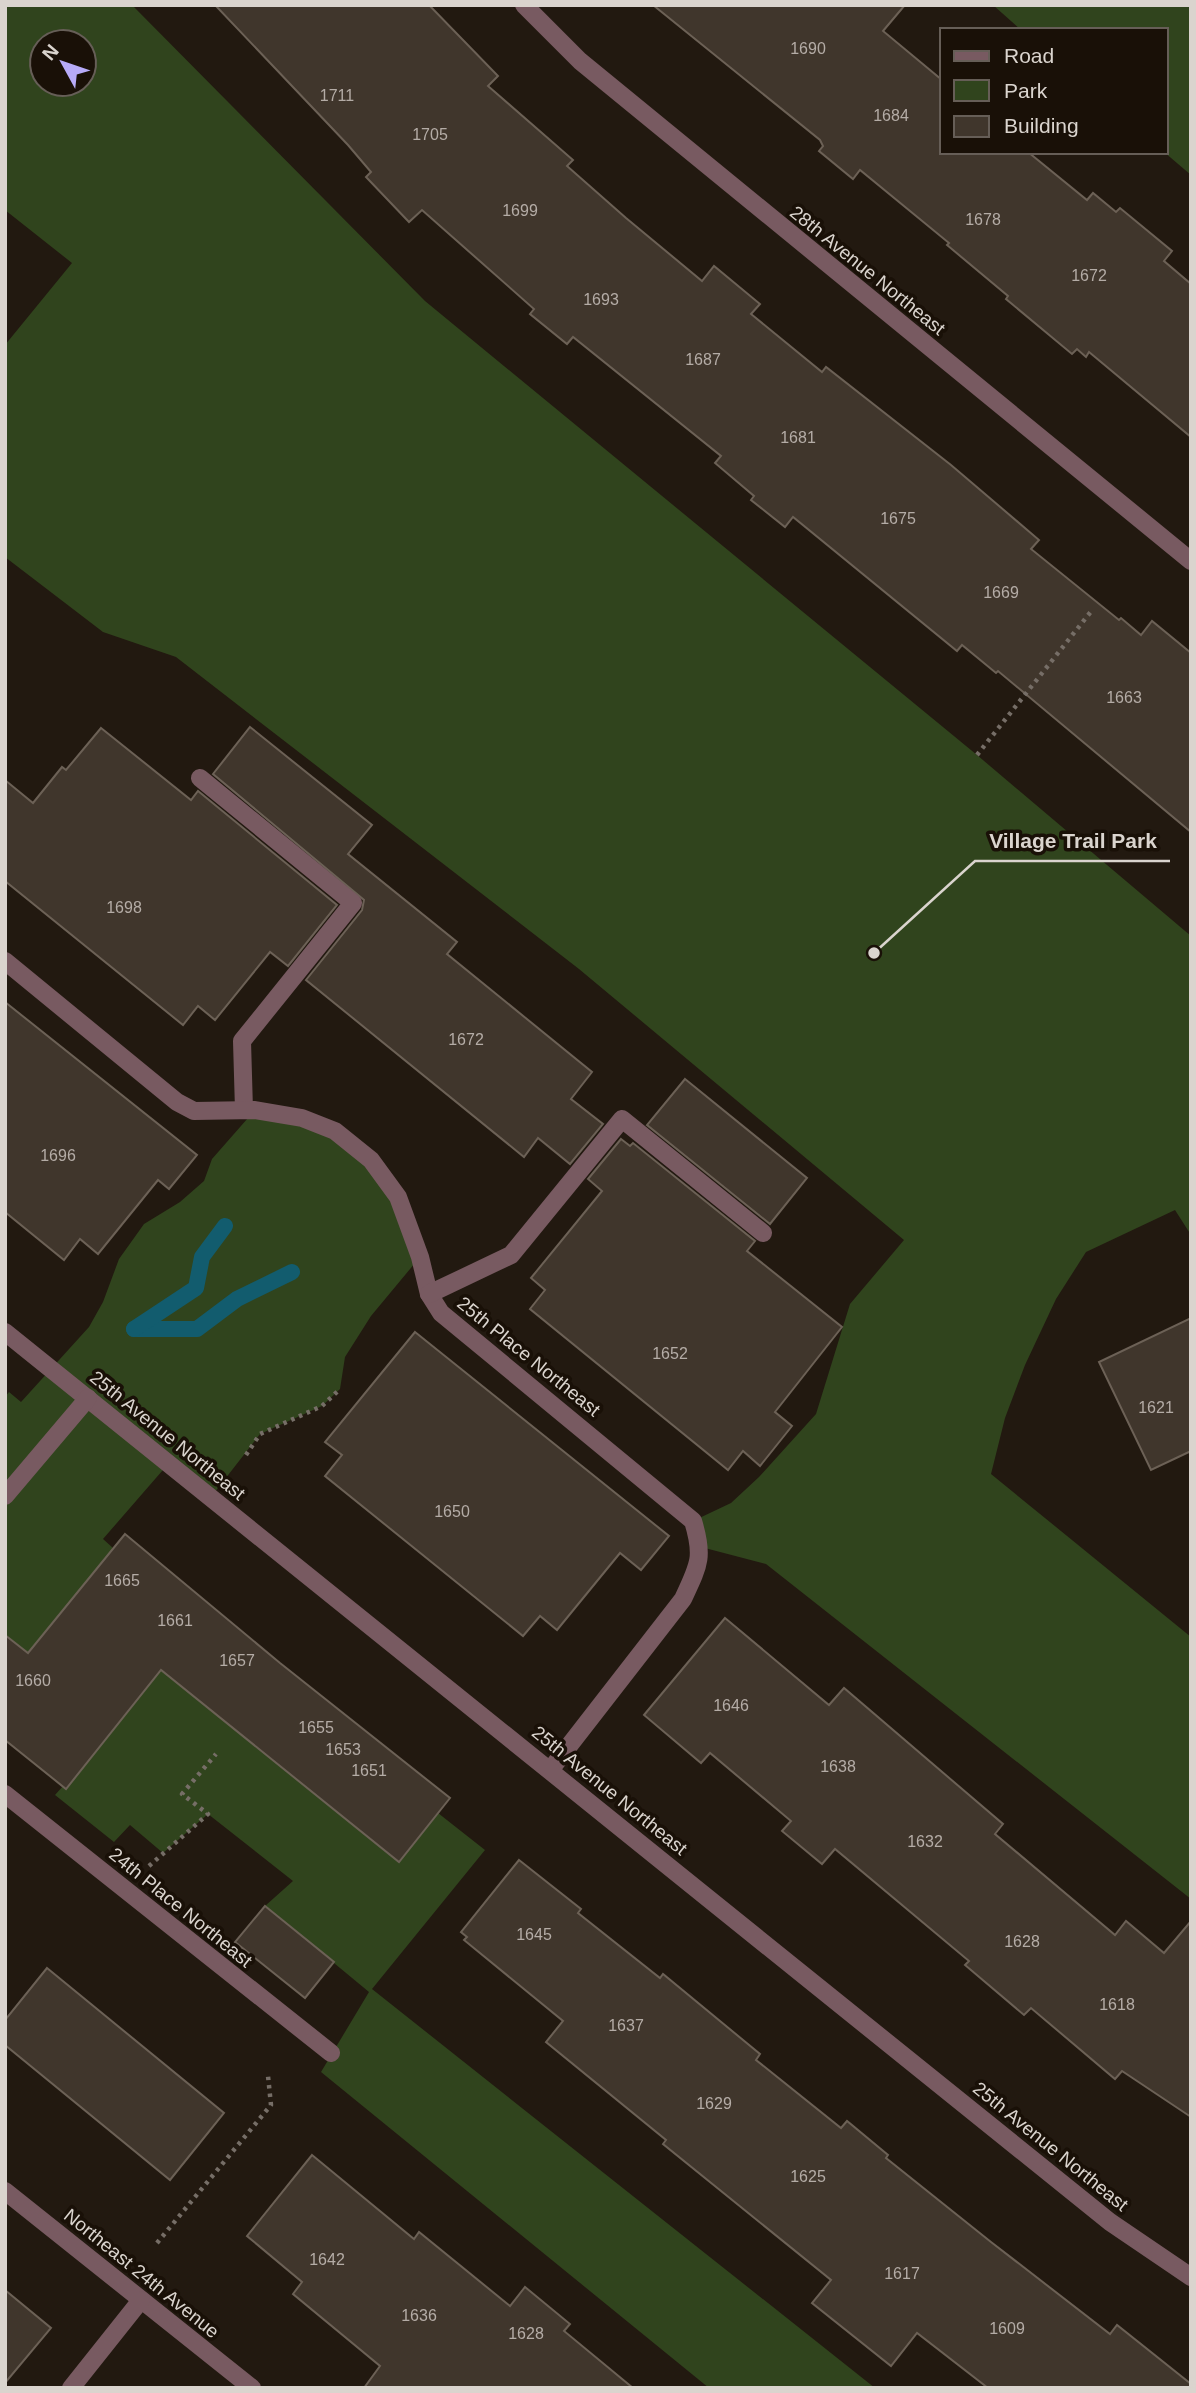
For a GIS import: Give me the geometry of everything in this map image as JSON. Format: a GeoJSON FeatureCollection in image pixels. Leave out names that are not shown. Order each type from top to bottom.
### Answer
{"type":"FeatureCollection","features":[{"type":"Feature","properties":{"kind":"street","name":"28th Avenue Northeast"},"geometry":{"type":"LineString","coordinates":[[524,5],[580,61],[1191,561]]}},
{"type":"Feature","properties":{"kind":"street"},"geometry":{"type":"LineString","coordinates":[[200,778],[353,903],[242,1041],[244,1110]]}},
{"type":"Feature","properties":{"kind":"street","name":"25th Place Northeast"},"geometry":{"type":"LineString","coordinates":[[5,961],[177,1102],[194,1111],[244,1110],[302,1118],[335,1131],[371,1160],[398,1197],[420,1257],[429,1294],[441,1313],[675,1503],[693,1521],[701,1547],[696,1570],[683,1599],[551,1769]]}},
{"type":"Feature","properties":{"kind":"street"},"geometry":{"type":"LineString","coordinates":[[429,1294],[511,1255],[622,1119],[763,1233]]}},
{"type":"Feature","properties":{"kind":"street","name":"25th Avenue Northeast"},"geometry":{"type":"LineString","coordinates":[[5,1332],[551,1769],[1110,2222],[1191,2277]]}},
{"type":"Feature","properties":{"kind":"street"},"geometry":{"type":"LineString","coordinates":[[5,1496],[88,1398]]}},
{"type":"Feature","properties":{"kind":"street","name":"24th Place Northeast"},"geometry":{"type":"LineString","coordinates":[[5,1794],[331,2053]]}},
{"type":"Feature","properties":{"kind":"street","name":"Northeast 24th Avenue"},"geometry":{"type":"LineString","coordinates":[[5,2191],[252,2388]]}},
{"type":"Feature","properties":{"kind":"street"},"geometry":{"type":"LineString","coordinates":[[71,2388],[141,2300]]}},
{"type":"Feature","properties":{"kind":"path"},"geometry":{"type":"LineString","coordinates":[[976,755],[1093,609]]}},
{"type":"Feature","properties":{"kind":"path"},"geometry":{"type":"LineString","coordinates":[[246,1455],[260,1434],[322,1406],[340,1389]]}},
{"type":"Feature","properties":{"kind":"path"},"geometry":{"type":"LineString","coordinates":[[123,1888],[208,1814],[182,1794],[216,1754]]}},
{"type":"Feature","properties":{"kind":"path"},"geometry":{"type":"LineString","coordinates":[[157,2243],[271,2105],[268,2076]]}},
{"type":"Feature","properties":{"kind":"green space"},"geometry":{"type":"Polygon","coordinates":[[[5,5],[132,5],[425,301],[977,755],[1191,936],[1191,1235],[1175,1210],[1086,1252],[1056,1299],[1025,1365],[1005,1418],[991,1474],[1191,1637],[1191,1899],[766,1564],[701,1547],[693,1521],[731,1503],[759,1477],[816,1414],[850,1304],[904,1240],[579,969],[176,657],[103,632],[5,557],[5,345],[72,263],[5,210],[5,5]]]}},
{"type":"Feature","properties":{"kind":"green space"},"geometry":{"type":"Polygon","coordinates":[[[993,5],[1191,5],[1191,175],[1166,154],[1168,28],[1019,28],[993,5]]]}},
{"type":"Feature","properties":{"kind":"green space"},"geometry":{"type":"Polygon","coordinates":[[[255,1110],[302,1118],[371,1160],[420,1257],[371,1316],[345,1357],[340,1389],[322,1406],[260,1434],[211,1497],[169,1463],[103,1539],[113,1548],[73,1598],[399,1862],[438,1813],[485,1850],[372,1989],[875,2388],[709,2388],[321,2072],[369,1992],[265,1906],[293,1881],[208,1814],[163,1853],[130,1825],[114,1842],[55,1795],[63,1786],[66,1788],[117,1725],[5,1635],[5,1397],[9,1392],[21,1402],[89,1327],[103,1302],[119,1259],[144,1224],[180,1202],[204,1181],[212,1159],[255,1110]]]}},
{"type":"Feature","properties":{"kind":"building"},"geometry":{"type":"Polygon","coordinates":[[[215,5],[429,5],[498,76],[488,86],[573,160],[567,166],[626,218],[702,281],[714,266],[760,304],[751,314],[822,372],[826,367],[951,465],[1039,540],[1031,549],[1119,620],[1121,618],[1141,635],[1152,621],[1191,653],[1191,832],[998,671],[996,673],[962,645],[957,651],[793,517],[785,527],[751,500],[754,496],[715,463],[721,456],[573,337],[567,344],[530,314],[534,309],[422,210],[409,222],[366,177],[371,172],[348,145],[215,5]]]}},
{"type":"Feature","properties":{"kind":"building"},"geometry":{"type":"Polygon","coordinates":[[[653,5],[905,5],[883,31],[940,78],[940,154],[1030,154],[1087,200],[1093,193],[1116,212],[1120,208],[1172,251],[1164,261],[1191,284],[1191,437],[1089,352],[1086,357],[1077,349],[1072,354],[1006,299],[1008,296],[947,245],[949,243],[860,170],[853,179],[819,151],[823,146],[820,140],[653,5]]]}},
{"type":"Feature","properties":{"kind":"building"},"geometry":{"type":"Polygon","coordinates":[[[250,727],[372,825],[348,854],[457,942],[447,954],[592,1072],[571,1099],[603,1124],[570,1164],[538,1138],[524,1157],[306,980],[362,910],[364,900],[213,774],[250,727]]]}},
{"type":"Feature","properties":{"kind":"building"},"geometry":{"type":"Polygon","coordinates":[[[101,728],[191,800],[198,791],[337,905],[288,966],[270,952],[215,1020],[198,1006],[183,1025],[5,881],[5,780],[33,803],[62,767],[66,770],[101,728]]]}},
{"type":"Feature","properties":{"kind":"building"},"geometry":{"type":"Polygon","coordinates":[[[5,1002],[197,1155],[169,1189],[158,1180],[98,1254],[80,1239],[64,1260],[5,1212],[5,1002]]]}},
{"type":"Feature","properties":{"kind":"building"},"geometry":{"type":"Polygon","coordinates":[[[685,1079],[807,1178],[770,1224],[647,1125],[685,1079]]]}},
{"type":"Feature","properties":{"kind":"building"},"geometry":{"type":"Polygon","coordinates":[[[621,1139],[630,1146],[633,1143],[755,1241],[747,1251],[842,1327],[775,1412],[792,1426],[760,1466],[743,1451],[728,1470],[530,1309],[545,1290],[531,1278],[602,1191],[588,1179],[621,1139]]]}},
{"type":"Feature","properties":{"kind":"building"},"geometry":{"type":"Polygon","coordinates":[[[1191,1318],[1191,1451],[1151,1470],[1099,1362],[1191,1318]]]}},
{"type":"Feature","properties":{"kind":"building"},"geometry":{"type":"Polygon","coordinates":[[[415,1332],[669,1536],[641,1570],[620,1553],[557,1630],[540,1616],[523,1636],[325,1476],[342,1455],[325,1442],[415,1332]]]}},
{"type":"Feature","properties":{"kind":"building"},"geometry":{"type":"Polygon","coordinates":[[[125,1534],[280,1663],[450,1798],[399,1862],[161,1670],[66,1789],[5,1740],[5,1635],[28,1653],[125,1534]]]}},
{"type":"Feature","properties":{"kind":"building"},"geometry":{"type":"Polygon","coordinates":[[[725,1618],[829,1705],[844,1688],[1003,1824],[995,1834],[1115,1935],[1126,1921],[1164,1953],[1191,1921],[1191,2117],[1122,2071],[1115,2079],[1031,2008],[1024,2015],[965,1965],[969,1961],[835,1849],[822,1864],[782,1831],[791,1821],[710,1753],[701,1763],[644,1715],[725,1618]]]}},
{"type":"Feature","properties":{"kind":"building"},"geometry":{"type":"Polygon","coordinates":[[[519,1860],[581,1909],[578,1913],[660,1978],[663,1974],[760,2054],[756,2060],[841,2128],[847,2121],[888,2155],[886,2158],[991,2242],[1110,2334],[1117,2325],[1191,2384],[1191,2388],[988,2388],[917,2333],[891,2366],[812,2303],[831,2280],[663,2144],[666,2140],[546,2042],[563,2021],[464,1940],[467,1937],[461,1932],[519,1860]]]}},
{"type":"Feature","properties":{"kind":"building"},"geometry":{"type":"Polygon","coordinates":[[[265,1906],[334,1962],[305,1998],[235,1942],[265,1906]]]}},
{"type":"Feature","properties":{"kind":"building"},"geometry":{"type":"Polygon","coordinates":[[[47,1968],[224,2113],[170,2180],[5,2045],[5,2020],[47,1968]]]}},
{"type":"Feature","properties":{"kind":"building"},"geometry":{"type":"Polygon","coordinates":[[[312,2155],[414,2239],[419,2232],[510,2306],[525,2287],[570,2324],[564,2331],[633,2388],[364,2388],[380,2366],[293,2294],[302,2282],[247,2236],[312,2155]]]}},
{"type":"Feature","properties":{"kind":"building"},"geometry":{"type":"Polygon","coordinates":[[[5,2290],[51,2328],[5,2383],[5,2290]]]}},
{"type":"Feature","properties":{"kind":"waterway"},"geometry":{"type":"LineString","coordinates":[[134,1329],[196,1288],[202,1257],[225,1226]]}},
{"type":"Feature","properties":{"kind":"waterway"},"geometry":{"type":"LineString","coordinates":[[134,1329],[197,1329],[237,1299],[292,1272]]}},
{"type":"Feature","properties":{"kind":"place","name":"Village Trail Park"},"geometry":{"type":"Point","coordinates":[874,953]}}]}
